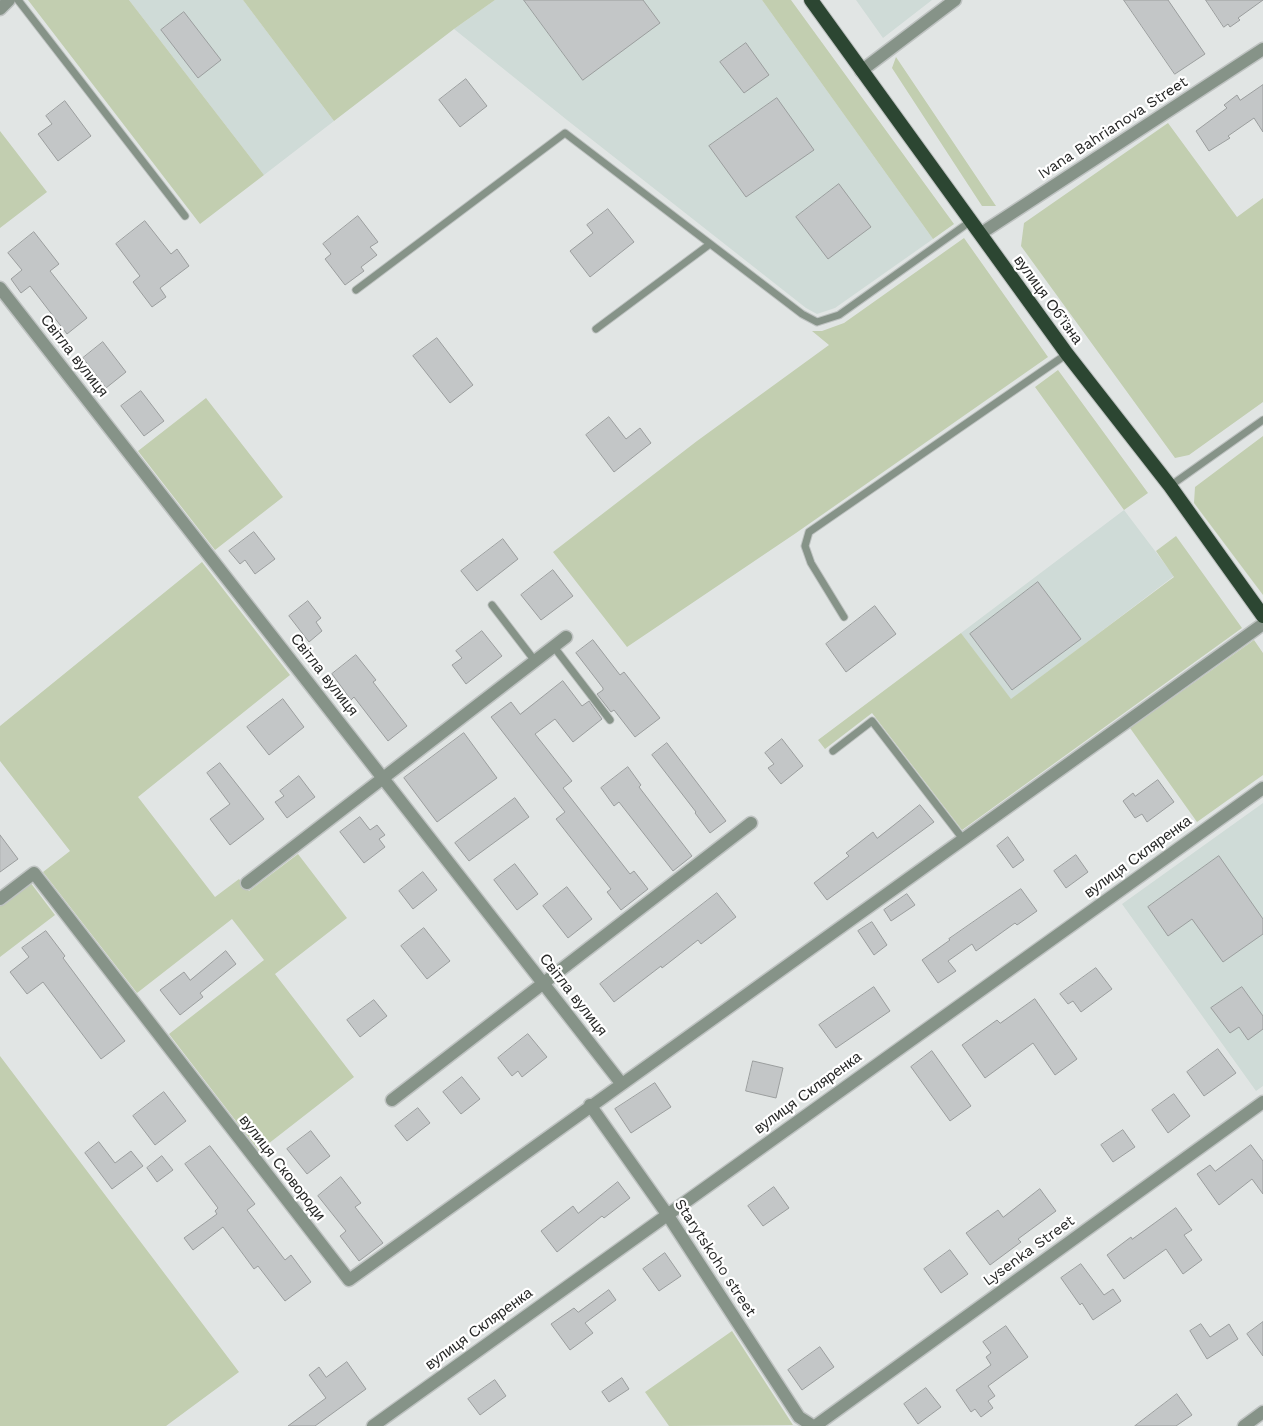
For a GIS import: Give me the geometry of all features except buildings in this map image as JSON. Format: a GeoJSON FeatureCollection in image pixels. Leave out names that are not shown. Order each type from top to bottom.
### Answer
{"type":"FeatureCollection","features":[{"type":"Feature","properties":{"kind":"highway","name":"вулиця Об’їзна"},"geometry":{"type":"LineString","coordinates":[[811,0],[1067,354],[1170,486],[1263,616]]}},
{"type":"Feature","properties":{"kind":"street"},"geometry":{"type":"LineString","coordinates":[[0,9],[9,0]]}},
{"type":"Feature","properties":{"kind":"street"},"geometry":{"type":"LineString","coordinates":[[861,70],[955,0]]}},
{"type":"Feature","properties":{"kind":"street","name":"Ivana Bahrianova Street"},"geometry":{"type":"LineString","coordinates":[[980,234],[1263,49]]}},
{"type":"Feature","properties":{"kind":"street","name":"Світла вулиця"},"geometry":{"type":"LineString","coordinates":[[0,288],[621,1083]]}},
{"type":"Feature","properties":{"kind":"street"},"geometry":{"type":"LineString","coordinates":[[590,1105],[1263,624]]}},
{"type":"Feature","properties":{"kind":"street"},"geometry":{"type":"LineString","coordinates":[[247,883],[566,637]]}},
{"type":"Feature","properties":{"kind":"street","name":"вулиця Скляренка"},"geometry":{"type":"LineString","coordinates":[[373,1426],[1263,788]]}},
{"type":"Feature","properties":{"kind":"street"},"geometry":{"type":"LineString","coordinates":[[392,1100],[751,823]]}},
{"type":"Feature","properties":{"kind":"street","name":"вулиця Сковороди"},"geometry":{"type":"LineString","coordinates":[[0,899],[34,873],[349,1280],[590,1105]]}},
{"type":"Feature","properties":{"kind":"street","name":"Lysenka Street"},"geometry":{"type":"LineString","coordinates":[[814,1426],[1263,1102]]}},
{"type":"Feature","properties":{"kind":"street","name":"Starytskoho street"},"geometry":{"type":"LineString","coordinates":[[590,1105],[667,1214],[799,1417],[814,1426]]}},
{"type":"Feature","properties":{"kind":"street"},"geometry":{"type":"LineString","coordinates":[[1244,1426],[1263,1412]]}},
{"type":"Feature","properties":{"kind":"lane"},"geometry":{"type":"LineString","coordinates":[[18,0],[185,216]]}},
{"type":"Feature","properties":{"kind":"lane"},"geometry":{"type":"LineString","coordinates":[[356,290],[565,133],[802,314],[817,322],[839,315],[971,221]]}},
{"type":"Feature","properties":{"kind":"lane"},"geometry":{"type":"LineString","coordinates":[[596,329],[710,244]]}},
{"type":"Feature","properties":{"kind":"lane"},"geometry":{"type":"LineString","coordinates":[[844,617],[811,563],[805,546],[809,532],[1067,354]]}},
{"type":"Feature","properties":{"kind":"lane"},"geometry":{"type":"LineString","coordinates":[[1170,486],[1263,420]]}},
{"type":"Feature","properties":{"kind":"lane"},"geometry":{"type":"LineString","coordinates":[[492,605],[535,661]]}},
{"type":"Feature","properties":{"kind":"lane"},"geometry":{"type":"LineString","coordinates":[[554,647],[610,720]]}},
{"type":"Feature","properties":{"kind":"lane"},"geometry":{"type":"LineString","coordinates":[[833,750],[872,720],[963,839]]}},
{"type":"Feature","properties":{"kind":"shaded area"},"geometry":{"type":"Polygon","coordinates":[[[129,0],[243,0],[334,121],[264,175],[129,0]]]}},
{"type":"Feature","properties":{"kind":"shaded area"},"geometry":{"type":"Polygon","coordinates":[[[495,0],[762,0],[933,239],[835,308],[817,314],[806,308],[454,29],[495,0]]]}},
{"type":"Feature","properties":{"kind":"shaded area"},"geometry":{"type":"Polygon","coordinates":[[[856,0],[932,0],[883,38],[856,0]]]}},
{"type":"Feature","properties":{"kind":"shaded area"},"geometry":{"type":"Polygon","coordinates":[[[1124,510],[1174,576],[1011,700],[961,633],[1124,510]]]}},
{"type":"Feature","properties":{"kind":"shaded area"},"geometry":{"type":"Polygon","coordinates":[[[1263,803],[1263,1086],[1256,1091],[1122,904],[1263,803]]]}},
{"type":"Feature","properties":{"kind":"green space"},"geometry":{"type":"Polygon","coordinates":[[[28,0],[129,0],[264,175],[200,224],[28,0]]]}},
{"type":"Feature","properties":{"kind":"green space"},"geometry":{"type":"Polygon","coordinates":[[[243,0],[495,0],[334,121],[243,0]]]}},
{"type":"Feature","properties":{"kind":"green space"},"geometry":{"type":"Polygon","coordinates":[[[762,0],[791,0],[954,224],[933,239],[762,0]]]}},
{"type":"Feature","properties":{"kind":"green space"},"geometry":{"type":"Polygon","coordinates":[[[896,57],[996,206],[982,206],[892,68],[896,57]]]}},
{"type":"Feature","properties":{"kind":"green space"},"geometry":{"type":"Polygon","coordinates":[[[1168,123],[1237,217],[1263,198],[1263,402],[1189,455],[1175,458],[1021,246],[1024,223],[1168,123]]]}},
{"type":"Feature","properties":{"kind":"green space"},"geometry":{"type":"Polygon","coordinates":[[[0,131],[47,192],[0,228],[0,131]]]}},
{"type":"Feature","properties":{"kind":"green space"},"geometry":{"type":"Polygon","coordinates":[[[964,238],[1048,357],[796,533],[627,647],[553,552],[697,441],[829,345],[812,331],[822,331],[844,323],[964,238]]]}},
{"type":"Feature","properties":{"kind":"green space"},"geometry":{"type":"Polygon","coordinates":[[[1058,370],[1148,493],[1124,510],[1035,387],[1058,370]]]}},
{"type":"Feature","properties":{"kind":"green space"},"geometry":{"type":"Polygon","coordinates":[[[206,398],[283,497],[215,550],[138,451],[206,398]]]}},
{"type":"Feature","properties":{"kind":"green space"},"geometry":{"type":"Polygon","coordinates":[[[1263,436],[1263,595],[1194,503],[1195,487],[1263,436]]]}},
{"type":"Feature","properties":{"kind":"green space"},"geometry":{"type":"Polygon","coordinates":[[[1176,536],[1242,628],[962,830],[872,713],[825,749],[818,740],[961,633],[1011,699],[1174,577],[1156,551],[1176,536]]]}},
{"type":"Feature","properties":{"kind":"green space"},"geometry":{"type":"Polygon","coordinates":[[[202,562],[290,675],[138,797],[215,897],[239,879],[249,891],[298,854],[347,918],[275,974],[354,1077],[259,1151],[169,1034],[264,960],[232,919],[137,993],[43,872],[70,851],[0,761],[0,726],[202,562]]]}},
{"type":"Feature","properties":{"kind":"green space"},"geometry":{"type":"Polygon","coordinates":[[[1254,640],[1263,653],[1263,775],[1197,822],[1130,728],[1254,640]]]}},
{"type":"Feature","properties":{"kind":"green space"},"geometry":{"type":"Polygon","coordinates":[[[30,882],[55,915],[0,957],[0,905],[30,882]]]}},
{"type":"Feature","properties":{"kind":"green space"},"geometry":{"type":"Polygon","coordinates":[[[0,1056],[239,1372],[166,1426],[0,1426],[0,1056]]]}},
{"type":"Feature","properties":{"kind":"green space"},"geometry":{"type":"Polygon","coordinates":[[[732,1331],[793,1425],[669,1426],[645,1392],[732,1331]]]}}]}
